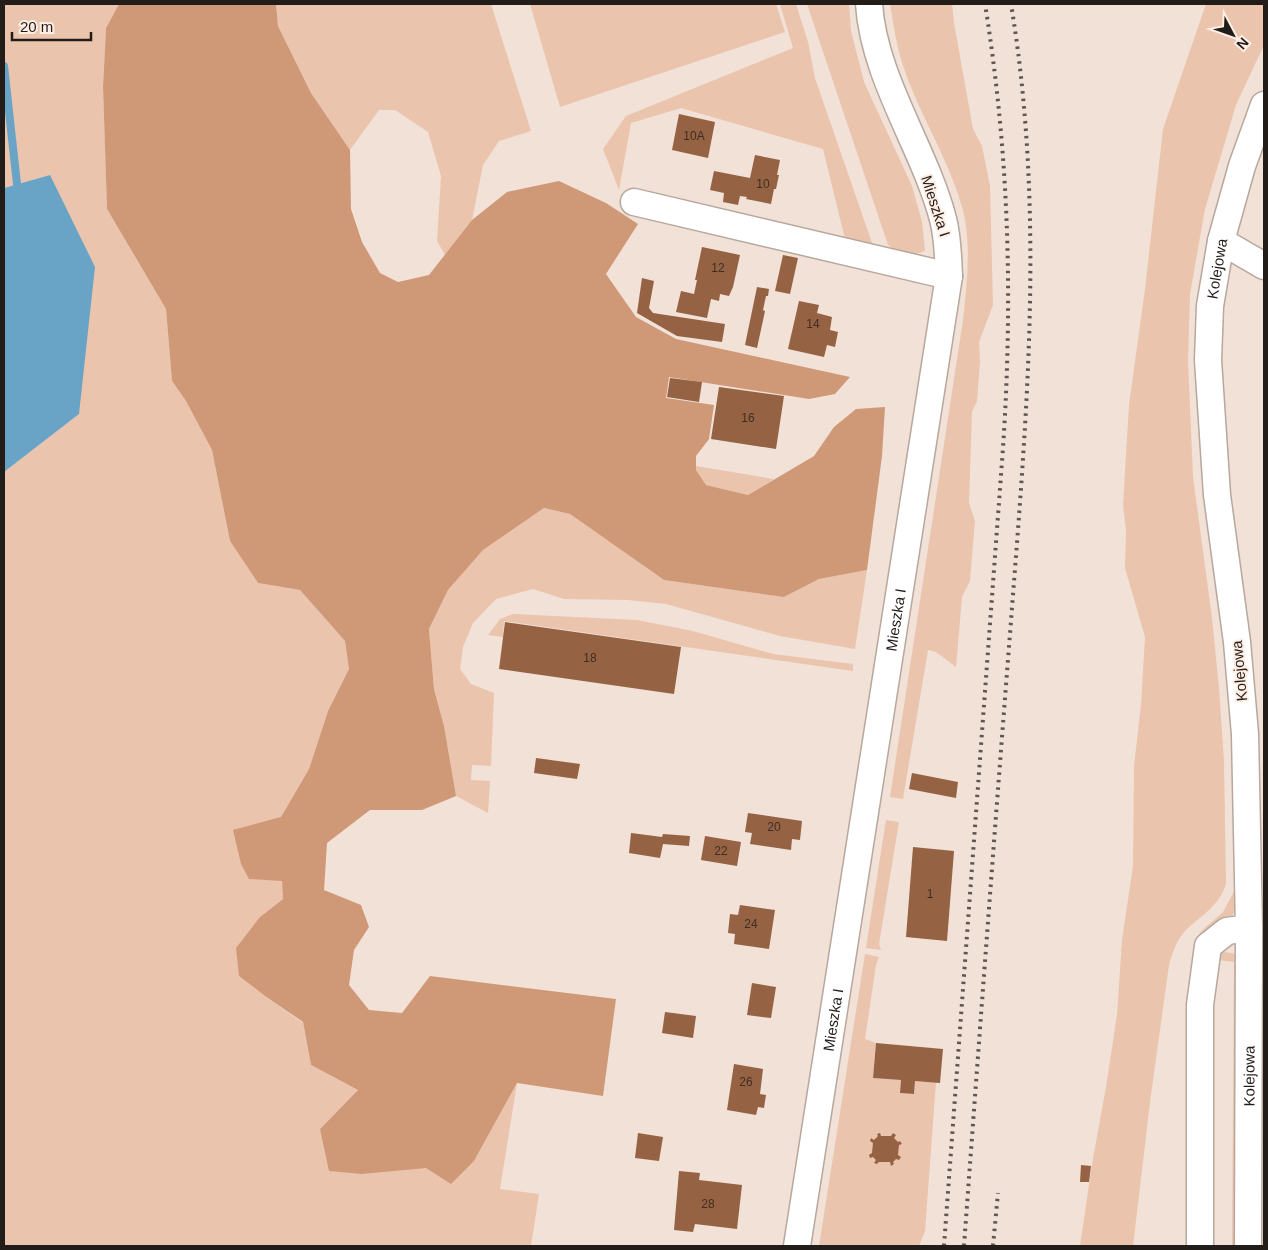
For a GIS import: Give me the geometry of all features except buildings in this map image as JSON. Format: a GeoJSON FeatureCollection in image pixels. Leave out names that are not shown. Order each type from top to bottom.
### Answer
{"type":"FeatureCollection","features":[{"type":"Feature","properties":{"kind":"street","name":"Mieszka I"},"geometry":{"type":"LineString","coordinates":[[797,1246],[949,276],[948,243],[943,219],[932,187],[883,70],[870,16],[869,4]]}},
{"type":"Feature","properties":{"kind":"street","name":"Kolejowa"},"geometry":{"type":"LineString","coordinates":[[1248,1246],[1249,928],[1245,734],[1237,642],[1217,495],[1208,360],[1210,306],[1221,241],[1242,166],[1264,105]]}},
{"type":"Feature","properties":{"kind":"street"},"geometry":{"type":"LineString","coordinates":[[634,202],[949,276]]}},
{"type":"Feature","properties":{"kind":"street"},"geometry":{"type":"LineString","coordinates":[[1221,241],[1264,266]]}},
{"type":"Feature","properties":{"kind":"street"},"geometry":{"type":"LineString","coordinates":[[1200,1246],[1200,1004],[1208,946],[1227,931],[1249,928]]}},
{"type":"Feature","properties":{"kind":"shaded area"},"geometry":{"type":"Polygon","coordinates":[[[4,4],[119,4],[106,28],[103,87],[107,209],[166,309],[172,381],[186,401],[212,450],[230,541],[258,583],[300,590],[345,641],[349,669],[328,711],[309,769],[281,817],[249,879],[282,880],[283,899],[260,917],[239,976],[303,1023],[311,1065],[358,1090],[320,1129],[362,1174],[474,1161],[517,1083],[500,1189],[539,1194],[531,1246],[4,1246],[4,472],[79,414],[50,175],[4,188],[4,4]]]}},
{"type":"Feature","properties":{"kind":"shaded area"},"geometry":{"type":"Polygon","coordinates":[[[119,4],[276,4],[278,26],[311,93],[350,150],[351,209],[362,242],[380,273],[398,282],[429,275],[472,220],[507,192],[559,181],[606,203],[638,224],[606,274],[636,317],[676,339],[850,377],[835,394],[809,399],[669,377],[666,398],[714,405],[709,439],[696,456],[696,470],[706,485],[748,495],[814,456],[834,427],[856,409],[885,407],[882,456],[867,570],[819,579],[784,597],[664,580],[570,514],[544,508],[483,550],[448,590],[429,629],[434,689],[444,726],[456,796],[422,810],[370,810],[327,843],[324,890],[361,905],[369,927],[354,950],[349,985],[369,1010],[402,1013],[430,976],[616,999],[603,1096],[517,1083],[474,1161],[451,1184],[426,1168],[362,1174],[329,1171],[320,1129],[358,1090],[311,1065],[303,1022],[239,976],[236,948],[260,917],[283,899],[282,881],[249,879],[241,864],[233,830],[281,817],[309,769],[328,711],[349,669],[345,641],[300,590],[258,583],[230,541],[212,450],[186,401],[172,381],[166,309],[107,209],[103,87],[106,28],[119,4]]]}},
{"type":"Feature","properties":{"kind":"shaded area"},"geometry":{"type":"Polygon","coordinates":[[[276,4],[491,4],[531,131],[499,141],[483,165],[472,220],[445,255],[437,241],[441,176],[428,132],[395,110],[379,110],[350,150],[311,93],[278,26],[276,4]]]}},
{"type":"Feature","properties":{"kind":"shaded area"},"geometry":{"type":"Polygon","coordinates":[[[530,4],[776,4],[785,32],[560,107],[530,4]]]}},
{"type":"Feature","properties":{"kind":"shaded area"},"geometry":{"type":"Polygon","coordinates":[[[780,4],[796,4],[808,42],[815,78],[872,243],[846,243],[823,149],[681,108],[631,123],[619,190],[603,149],[626,116],[793,48],[780,4]]]}},
{"type":"Feature","properties":{"kind":"shaded area"},"geometry":{"type":"Polygon","coordinates":[[[807,4],[849,4],[851,31],[864,82],[912,186],[922,222],[925,251],[905,255],[888,245],[807,4]]]}},
{"type":"Feature","properties":{"kind":"shaded area"},"geometry":{"type":"Polygon","coordinates":[[[890,4],[952,4],[973,129],[982,146],[990,186],[993,305],[979,342],[980,362],[977,401],[972,412],[969,503],[975,521],[970,581],[962,597],[956,667],[936,652],[928,650],[903,799],[890,797],[963,320],[968,249],[965,221],[957,190],[912,91],[896,39],[890,4]]]}},
{"type":"Feature","properties":{"kind":"shaded area"},"geometry":{"type":"Polygon","coordinates":[[[1206,4],[1264,4],[1264,45],[1236,105],[1205,209],[1190,294],[1188,361],[1193,477],[1212,618],[1219,688],[1224,761],[1226,884],[1223,892],[1214,904],[1180,938],[1173,951],[1169,965],[1133,1246],[1080,1246],[1117,1015],[1122,940],[1133,866],[1134,766],[1141,705],[1145,637],[1125,568],[1126,531],[1123,505],[1129,405],[1145,289],[1163,129],[1206,4]]]}},
{"type":"Feature","properties":{"kind":"shaded area"},"geometry":{"type":"Polygon","coordinates":[[[696,466],[774,479],[748,495],[706,485],[696,470],[696,466]]]}},
{"type":"Feature","properties":{"kind":"shaded area"},"geometry":{"type":"Polygon","coordinates":[[[544,508],[570,514],[664,580],[784,597],[819,579],[867,570],[855,649],[780,636],[666,604],[628,600],[564,599],[533,589],[496,599],[473,623],[463,647],[460,669],[471,684],[494,693],[491,766],[472,765],[471,780],[490,781],[488,813],[456,796],[444,726],[434,689],[429,629],[448,590],[483,550],[544,508]]]}},
{"type":"Feature","properties":{"kind":"shaded area"},"geometry":{"type":"Polygon","coordinates":[[[513,614],[637,620],[693,631],[773,654],[853,664],[853,671],[504,621],[503,637],[488,635],[500,619],[513,614]]]}},
{"type":"Feature","properties":{"kind":"shaded area"},"geometry":{"type":"Polygon","coordinates":[[[886,820],[899,822],[879,944],[881,950],[866,948],[886,820]]]}},
{"type":"Feature","properties":{"kind":"shaded area"},"geometry":{"type":"Polygon","coordinates":[[[1236,888],[1236,902],[1232,917],[1224,923],[1198,934],[1223,912],[1236,888]]]}},
{"type":"Feature","properties":{"kind":"shaded area"},"geometry":{"type":"Polygon","coordinates":[[[1225,952],[1236,954],[1236,1246],[1232,1246],[1234,962],[1218,960],[1219,954],[1225,952]]]}},
{"type":"Feature","properties":{"kind":"shaded area"},"geometry":{"type":"Polygon","coordinates":[[[865,954],[879,957],[876,965],[865,1039],[876,1043],[873,1078],[901,1080],[900,1093],[914,1094],[915,1081],[936,1082],[925,1231],[919,1246],[819,1246],[865,954]]]}},
{"type":"Feature","properties":{"kind":"water"},"geometry":{"type":"Polygon","coordinates":[[[50,175],[95,267],[79,414],[4,472],[4,188],[50,175]]]}},
{"type":"Feature","properties":{"kind":"waterway"},"geometry":{"type":"LineString","coordinates":[[4,66],[17,184]]}},
{"type":"Feature","properties":{"kind":"railway"},"geometry":{"type":"LineString","coordinates":[[944,1246],[1003,448],[1008,336],[1007,225],[1004,170],[993,60],[985,4]]}},
{"type":"Feature","properties":{"kind":"railway"},"geometry":{"type":"LineString","coordinates":[[964,1246],[1022,476],[1030,319],[1028,162],[1022,83],[1011,4]]}},
{"type":"Feature","properties":{"kind":"railway"},"geometry":{"type":"LineString","coordinates":[[993,1246],[998,1193]]}}]}
